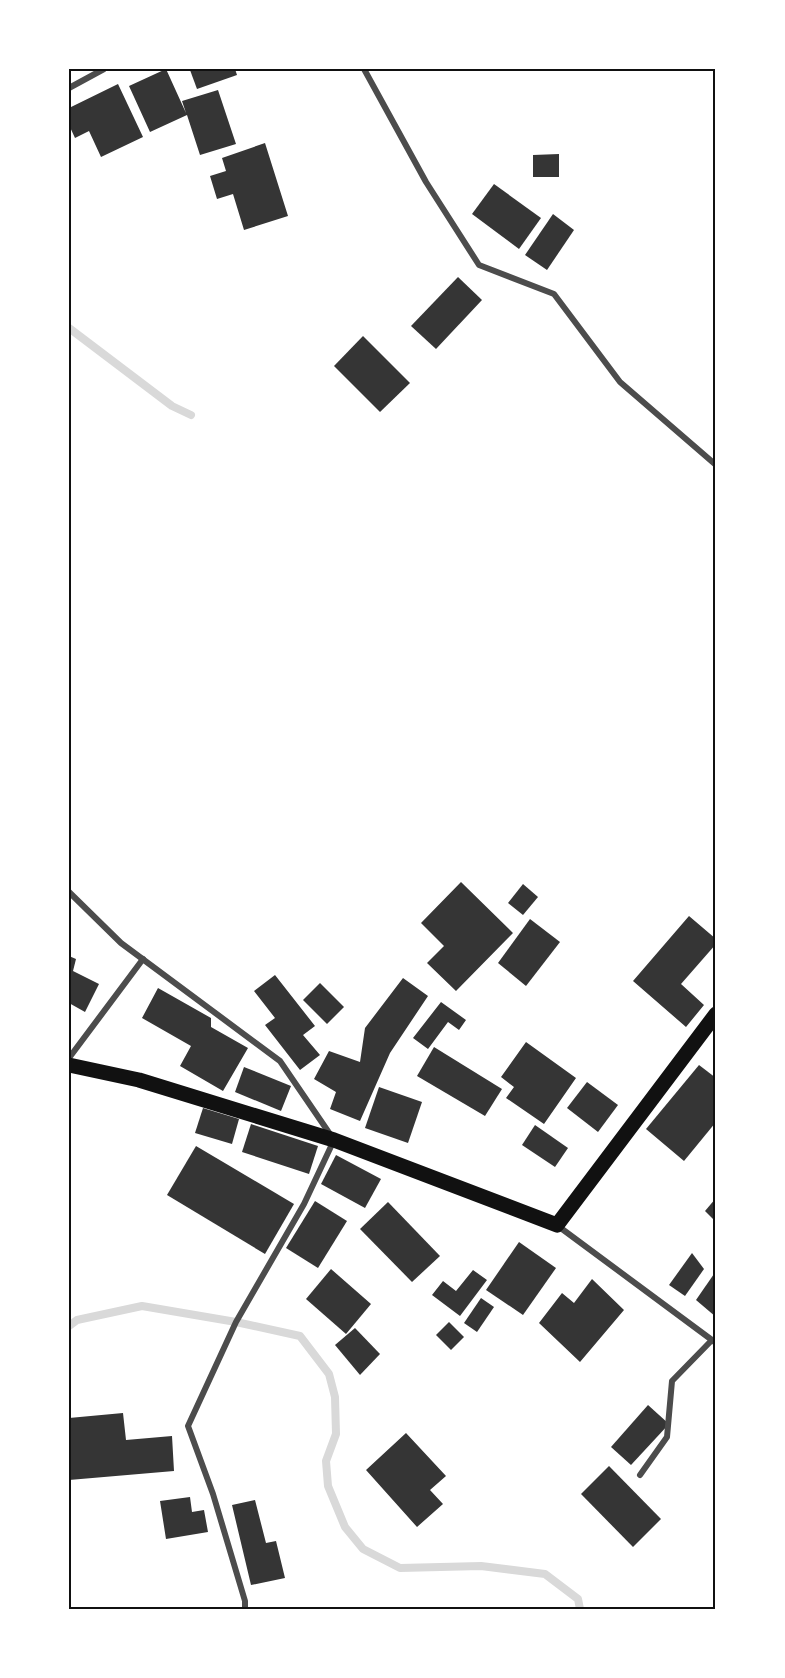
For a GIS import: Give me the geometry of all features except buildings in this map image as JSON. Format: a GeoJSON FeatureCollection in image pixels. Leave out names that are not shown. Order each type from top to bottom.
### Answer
{"type":"FeatureCollection","features":[{"type":"Feature","properties":{"kind":"main road"},"geometry":{"type":"LineString","coordinates":[[69,1065],[140,1080],[334,1140],[557,1225],[716,1014]]}},
{"type":"Feature","properties":{"kind":"street"},"geometry":{"type":"LineString","coordinates":[[69,88],[104,69]]}},
{"type":"Feature","properties":{"kind":"street"},"geometry":{"type":"LineString","coordinates":[[364,69],[426,182],[479,266],[555,294],[620,382],[716,465]]}},
{"type":"Feature","properties":{"kind":"street"},"geometry":{"type":"LineString","coordinates":[[69,891],[121,943],[280,1061],[334,1140],[304,1204],[236,1322],[188,1426],[213,1494],[245,1601],[245,1609]]}},
{"type":"Feature","properties":{"kind":"street"},"geometry":{"type":"LineString","coordinates":[[69,1058],[143,959]]}},
{"type":"Feature","properties":{"kind":"street"},"geometry":{"type":"LineString","coordinates":[[557,1225],[713,1342],[672,1381],[667,1437],[640,1475]]}},
{"type":"Feature","properties":{"kind":"waterway"},"geometry":{"type":"LineString","coordinates":[[69,328],[172,406],[191,415]]}},
{"type":"Feature","properties":{"kind":"waterway"},"geometry":{"type":"LineString","coordinates":[[69,1326],[77,1320],[142,1306],[236,1322],[300,1336],[329,1374],[335,1397],[336,1434],[326,1461],[328,1486],[345,1527],[363,1549],[400,1568],[481,1566],[545,1574],[578,1599],[580,1609]]}}]}
